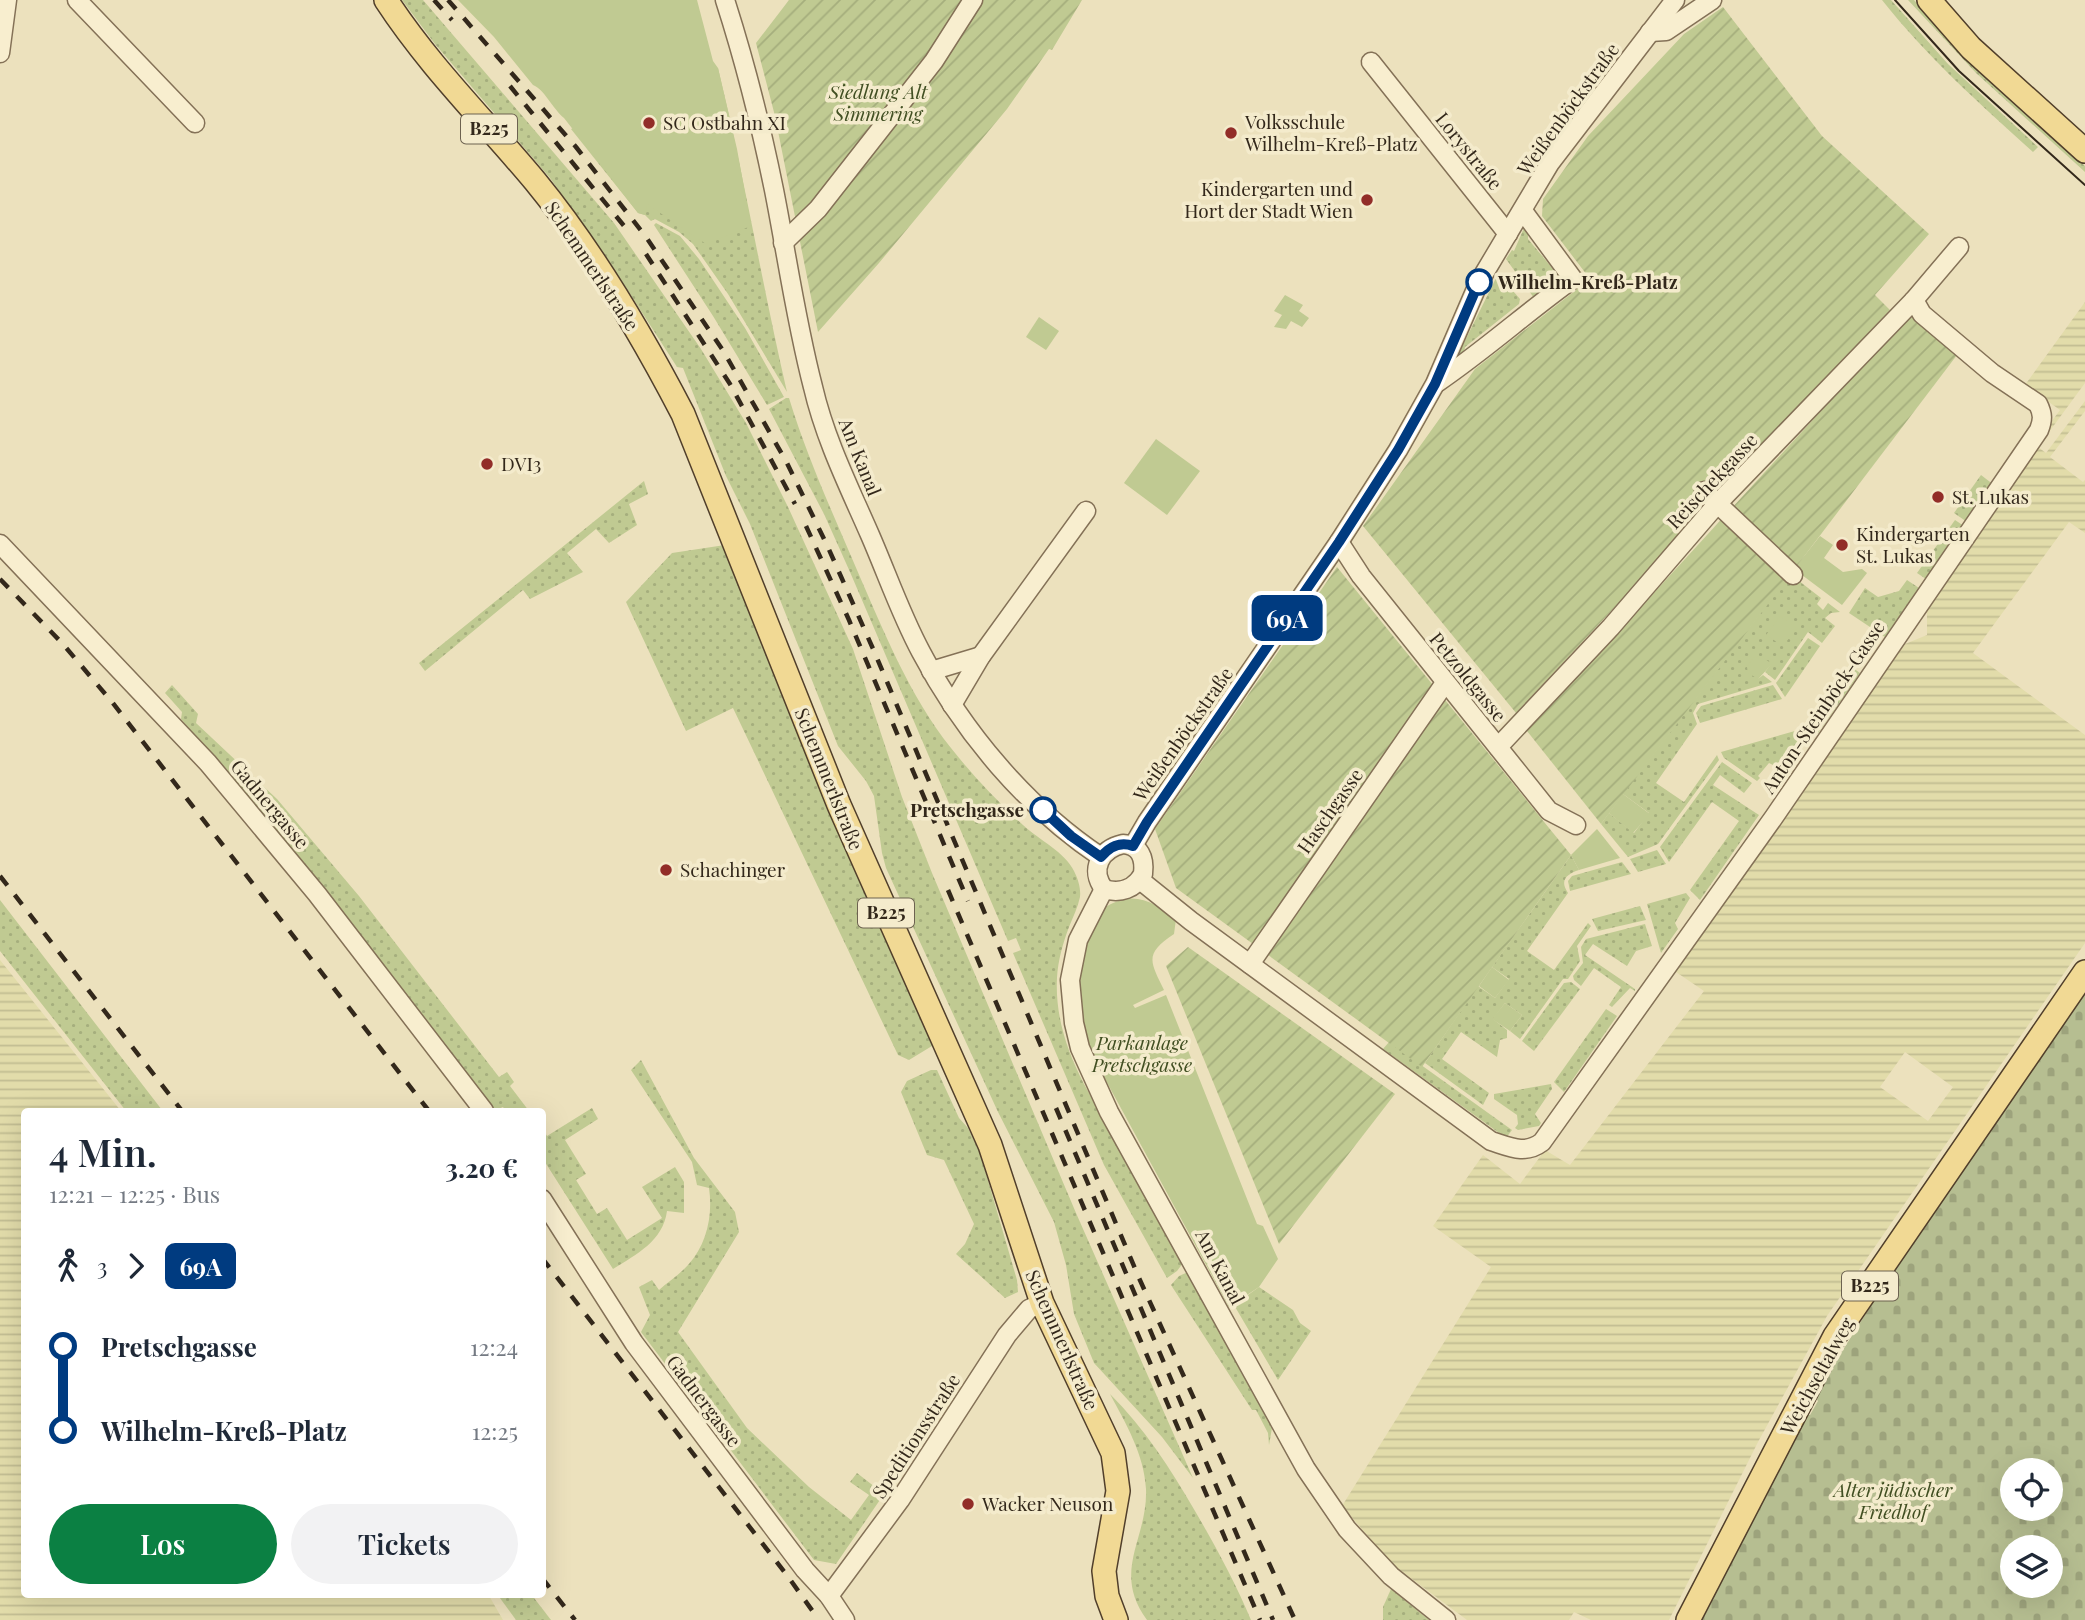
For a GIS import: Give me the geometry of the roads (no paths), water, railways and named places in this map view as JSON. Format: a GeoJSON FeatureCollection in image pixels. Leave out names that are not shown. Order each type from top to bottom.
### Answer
{"type":"FeatureCollection","features":[{"type":"Feature","properties":{"kind":"main road","name":"Schemmerlstraße"},"geometry":{"type":"LineString","coordinates":[[386,0],[447,80],[536,182],[583,248],[657,365],[683,414],[838,805],[990,1145],[1042,1303],[1113,1453],[1118,1491],[1104,1570],[1107,1597],[1116,1620]]}},
{"type":"Feature","properties":{"kind":"main road"},"geometry":{"type":"LineString","coordinates":[[1929,0],[1971,48],[2085,151]]}},
{"type":"Feature","properties":{"kind":"main road","name":"Weichseltalweg"},"geometry":{"type":"LineString","coordinates":[[1688,1620],[1835,1336],[2085,972]]}},
{"type":"Feature","properties":{"kind":"street"},"geometry":{"type":"LineString","coordinates":[[0,53],[8,0]]}},
{"type":"Feature","properties":{"kind":"street"},"geometry":{"type":"LineString","coordinates":[[77,0],[195,123]]}},
{"type":"Feature","properties":{"kind":"street","name":"Am Kanal"},"geometry":{"type":"LineString","coordinates":[[725,0],[752,93],[805,358],[831,444],[901,610],[931,671],[978,741],[1020,788],[1071,836],[1101,857]]}},
{"type":"Feature","properties":{"kind":"street"},"geometry":{"type":"LineString","coordinates":[[783,243],[818,208],[934,61],[973,0]]}},
{"type":"Feature","properties":{"kind":"street","name":"Weißenböckstraße"},"geometry":{"type":"LineString","coordinates":[[1523,211],[1550,163],[1675,0]]}},
{"type":"Feature","properties":{"kind":"street"},"geometry":{"type":"LineString","coordinates":[[1650,33],[1667,31],[1712,0]]}},
{"type":"Feature","properties":{"kind":"street","name":"Lorystraße"},"geometry":{"type":"LineString","coordinates":[[1371,62],[1508,233]]}},
{"type":"Feature","properties":{"kind":"street"},"geometry":{"type":"LineString","coordinates":[[1339,542],[1398,450],[1435,384],[1479,282],[1523,211],[1573,279],[1435,384]]}},
{"type":"Feature","properties":{"kind":"street","name":"Reischekgasse"},"geometry":{"type":"LineString","coordinates":[[1498,747],[1611,627],[1718,503],[1914,300],[1959,247]]}},
{"type":"Feature","properties":{"kind":"street","name":"Anton-Steinböck-Gasse"},"geometry":{"type":"LineString","coordinates":[[1250,964],[1491,1141],[1521,1150],[1534,1148],[1542,1142],[1774,817],[2043,421],[2038,404],[1966,352],[1922,314],[1914,300]]}},
{"type":"Feature","properties":{"kind":"street"},"geometry":{"type":"LineString","coordinates":[[1704,491],[1793,575]]}},
{"type":"Feature","properties":{"kind":"street"},"geometry":{"type":"LineString","coordinates":[[952,705],[981,656],[1086,510]]}},
{"type":"Feature","properties":{"kind":"street","name":"Weißenböckstraße"},"geometry":{"type":"LineString","coordinates":[[1133,846],[1339,542]]}},
{"type":"Feature","properties":{"kind":"street","name":"Petzoldgasse"},"geometry":{"type":"LineString","coordinates":[[1339,542],[1361,576],[1549,811],[1576,825]]}},
{"type":"Feature","properties":{"kind":"street","name":"Gadnergasse"},"geometry":{"type":"LineString","coordinates":[[0,544],[208,763],[317,894],[482,1108]]}},
{"type":"Feature","properties":{"kind":"street"},"geometry":{"type":"LineString","coordinates":[[931,671],[981,656]]}},
{"type":"Feature","properties":{"kind":"street","name":"Haschgasse"},"geometry":{"type":"LineString","coordinates":[[1250,964],[1445,683]]}},
{"type":"Feature","properties":{"kind":"street"},"geometry":{"type":"LineString","coordinates":[[1115,845],[1133,846],[1142,854],[1144,863],[1140,880],[1132,888],[1123,890],[1104,888],[1097,878],[1097,865],[1101,857],[1115,845]]}},
{"type":"Feature","properties":{"kind":"street"},"geometry":{"type":"LineString","coordinates":[[1140,880],[1250,964]]}},
{"type":"Feature","properties":{"kind":"street","name":"Am Kanal"},"geometry":{"type":"LineString","coordinates":[[1104,888],[1078,940],[1070,980],[1074,1023],[1080,1048],[1094,1080],[1306,1469],[1356,1539],[1391,1576],[1446,1620]]}},
{"type":"Feature","properties":{"kind":"street","name":"Gadnergasse"},"geometry":{"type":"LineString","coordinates":[[546,1205],[634,1343],[845,1620]]}},
{"type":"Feature","properties":{"kind":"street","name":"Speditionsstraße"},"geometry":{"type":"LineString","coordinates":[[829,1596],[901,1500],[1007,1335],[1029,1309],[1042,1303]]}},
{"type":"Feature","properties":{"kind":"tram line"},"geometry":{"type":"LineString","coordinates":[[1895,0],[1959,71],[2085,185]]}},
{"type":"Feature","properties":{"kind":"railway"},"geometry":{"type":"LineString","coordinates":[[434,0],[452,20]]}},
{"type":"Feature","properties":{"kind":"railway"},"geometry":{"type":"LineString","coordinates":[[448,0],[576,147],[646,237],[724,352],[787,463],[874,651],[1139,1278],[1295,1620]]}},
{"type":"Feature","properties":{"kind":"railway"},"geometry":{"type":"LineString","coordinates":[[510,86],[629,232]]}},
{"type":"Feature","properties":{"kind":"railway"},"geometry":{"type":"LineString","coordinates":[[646,254],[730,384],[795,504]]}},
{"type":"Feature","properties":{"kind":"railway"},"geometry":{"type":"LineString","coordinates":[[806,526],[849,620],[968,901]]}},
{"type":"Feature","properties":{"kind":"railway"},"geometry":{"type":"LineString","coordinates":[[0,579],[62,643],[112,702],[427,1108]]}},
{"type":"Feature","properties":{"kind":"railway"},"geometry":{"type":"LineString","coordinates":[[0,876],[180,1108]]}},
{"type":"Feature","properties":{"kind":"railway"},"geometry":{"type":"LineString","coordinates":[[948,890],[1260,1620]]}},
{"type":"Feature","properties":{"kind":"railway"},"geometry":{"type":"LineString","coordinates":[[1056,1108],[1273,1620]]}},
{"type":"Feature","properties":{"kind":"railway"},"geometry":{"type":"LineString","coordinates":[[546,1263],[819,1620]]}},
{"type":"Feature","properties":{"kind":"railway"},"geometry":{"type":"LineString","coordinates":[[546,1583],[575,1620]]}},
{"type":"Feature","properties":{"kind":"place","name":"SC Ostbahn XI"},"geometry":{"type":"Point","coordinates":[649,123]}},
{"type":"Feature","properties":{"kind":"place","name":"Volksschule Wilhelm-Kreß-Platz"},"geometry":{"type":"Point","coordinates":[1231,133]}},
{"type":"Feature","properties":{"kind":"place","name":"Kindergarten und Hort der Stadt Wien"},"geometry":{"type":"Point","coordinates":[1367,200]}},
{"type":"Feature","properties":{"kind":"place","name":"Wilhelm-Kreß-Platz"},"geometry":{"type":"Point","coordinates":[1479,282]}},
{"type":"Feature","properties":{"kind":"place","name":"DVI3"},"geometry":{"type":"Point","coordinates":[487,464]}},
{"type":"Feature","properties":{"kind":"place","name":"St. Lukas"},"geometry":{"type":"Point","coordinates":[1938,497]}},
{"type":"Feature","properties":{"kind":"place","name":"Kindergarten St. Lukas"},"geometry":{"type":"Point","coordinates":[1842,545]}},
{"type":"Feature","properties":{"kind":"place","name":"Pretschgasse"},"geometry":{"type":"Point","coordinates":[1043,810]}},
{"type":"Feature","properties":{"kind":"place","name":"Schachinger"},"geometry":{"type":"Point","coordinates":[666,870]}},
{"type":"Feature","properties":{"kind":"place","name":"Wacker Neuson"},"geometry":{"type":"Point","coordinates":[968,1504]}},
{"type":"Feature","properties":{"kind":"park label","name":"Siedlung Alt Simmering"},"geometry":{"type":"Point","coordinates":[878,103]}},
{"type":"Feature","properties":{"kind":"park label","name":"Parkanlage Pretschgasse"},"geometry":{"type":"Point","coordinates":[1142,1054]}},
{"type":"Feature","properties":{"kind":"park label","name":"Alter jüdischer Friedhof"},"geometry":{"type":"Point","coordinates":[1893,1501]}}]}
